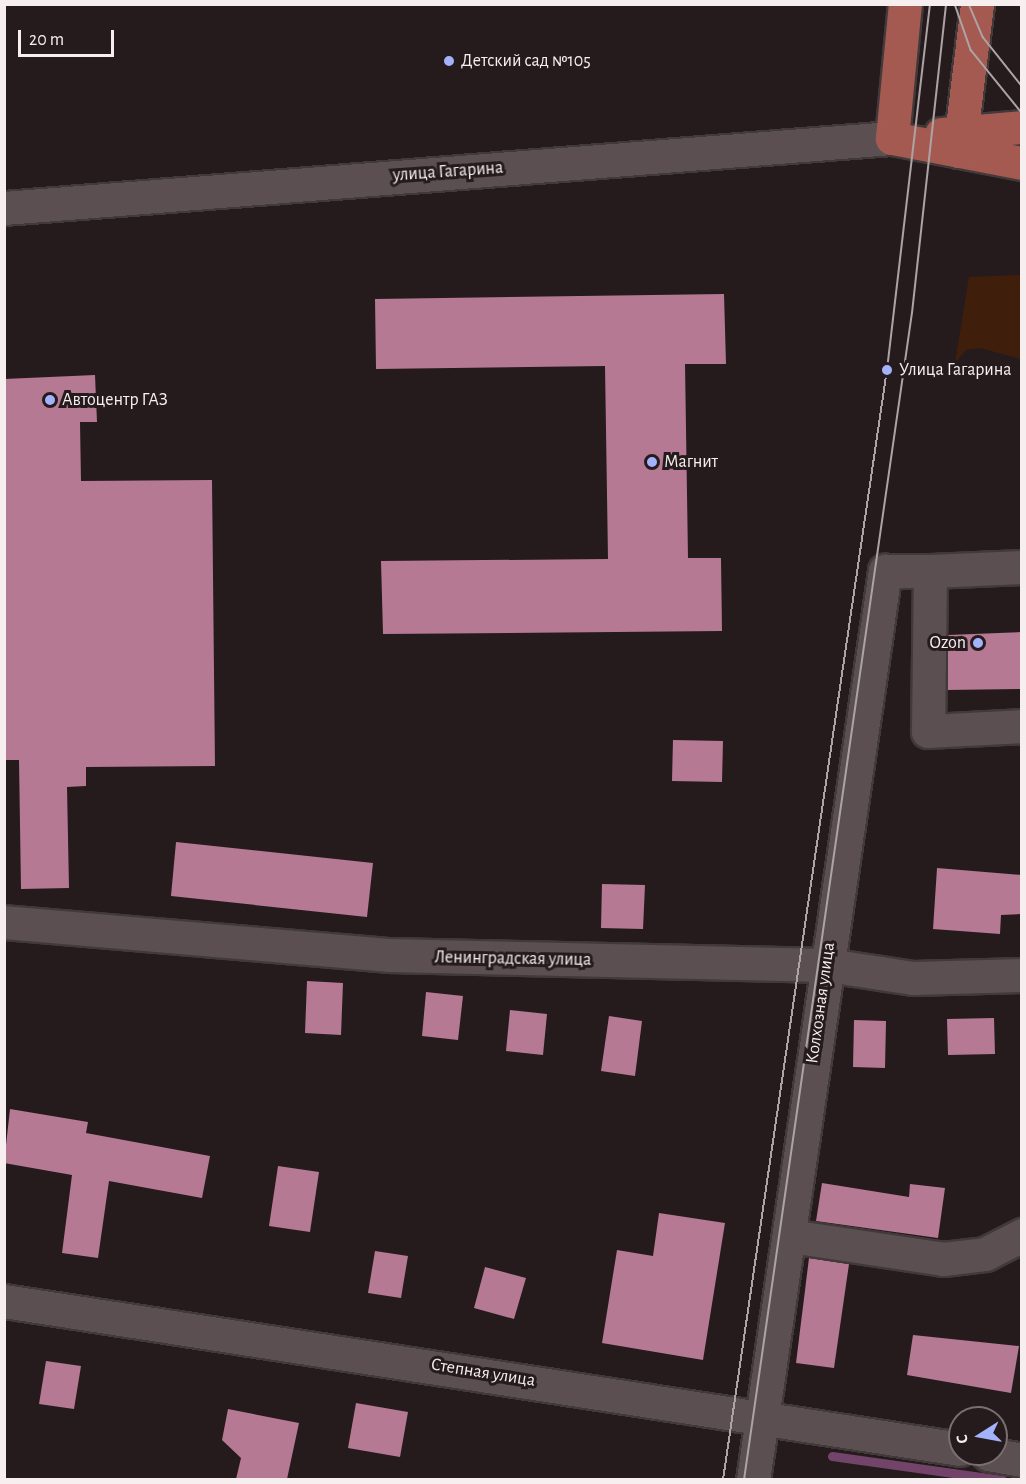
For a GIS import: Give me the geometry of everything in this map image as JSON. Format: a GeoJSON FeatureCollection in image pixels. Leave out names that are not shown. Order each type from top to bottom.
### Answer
{"type":"FeatureCollection","features":[{"type":"Feature","properties":{"kind":"main road"},"geometry":{"type":"LineString","coordinates":[[892,138],[905,4]]}},
{"type":"Feature","properties":{"kind":"main road"},"geometry":{"type":"LineString","coordinates":[[961,142],[977,4]]}},
{"type":"Feature","properties":{"kind":"main road","name":"улица Гагарина"},"geometry":{"type":"LineString","coordinates":[[961,142],[1022,127]]}},
{"type":"Feature","properties":{"kind":"main road","name":"улица Гагарина"},"geometry":{"type":"LineString","coordinates":[[892,138],[961,142],[1022,163]]}},
{"type":"Feature","properties":{"kind":"street","name":"улица Гагарина"},"geometry":{"type":"LineString","coordinates":[[4,208],[892,138]]}},
{"type":"Feature","properties":{"kind":"street"},"geometry":{"type":"LineString","coordinates":[[1022,567],[930,571],[928,731],[1022,726]]}},
{"type":"Feature","properties":{"kind":"street","name":"Колхозная улица"},"geometry":{"type":"LineString","coordinates":[[753,1479],[885,571],[930,571]]}},
{"type":"Feature","properties":{"kind":"street","name":"Ленинградская улица"},"geometry":{"type":"LineString","coordinates":[[4,921],[389,955],[826,965],[914,978],[1022,975]]}},
{"type":"Feature","properties":{"kind":"street"},"geometry":{"type":"LineString","coordinates":[[789,1236],[943,1258],[984,1254],[1022,1235]]}},
{"type":"Feature","properties":{"kind":"street","name":"Степная улица"},"geometry":{"type":"LineString","coordinates":[[4,1301],[761,1416],[948,1447]]}},
{"type":"Feature","properties":{"kind":"shaded area"},"geometry":{"type":"Polygon","coordinates":[[[1021,275],[1021,359],[980,348],[966,350],[955,363],[969,277],[1021,275]]]}},
{"type":"Feature","properties":{"kind":"building"},"geometry":{"type":"Polygon","coordinates":[[[724,294],[726,364],[685,364],[688,558],[721,558],[722,631],[383,634],[381,561],[608,559],[605,366],[376,369],[375,299],[724,294]]]}},
{"type":"Feature","properties":{"kind":"building"},"geometry":{"type":"Polygon","coordinates":[[[95,375],[97,422],[80,422],[81,481],[212,480],[215,766],[86,767],[86,786],[67,787],[69,888],[21,889],[19,760],[4,760],[4,379],[95,375]]]}},
{"type":"Feature","properties":{"kind":"building"},"geometry":{"type":"Polygon","coordinates":[[[1022,632],[1022,689],[947,690],[948,635],[1022,632]]]}},
{"type":"Feature","properties":{"kind":"building"},"geometry":{"type":"Polygon","coordinates":[[[673,740],[723,741],[722,782],[672,781],[673,740]]]}},
{"type":"Feature","properties":{"kind":"building"},"geometry":{"type":"Polygon","coordinates":[[[176,842],[373,863],[367,917],[171,896],[176,842]]]}},
{"type":"Feature","properties":{"kind":"building"},"geometry":{"type":"Polygon","coordinates":[[[937,868],[1022,875],[1022,914],[1001,915],[1000,934],[933,929],[937,868]]]}},
{"type":"Feature","properties":{"kind":"building"},"geometry":{"type":"Polygon","coordinates":[[[602,884],[645,885],[643,929],[601,928],[602,884]]]}},
{"type":"Feature","properties":{"kind":"building"},"geometry":{"type":"Polygon","coordinates":[[[307,981],[343,983],[341,1035],[305,1033],[307,981]]]}},
{"type":"Feature","properties":{"kind":"building"},"geometry":{"type":"Polygon","coordinates":[[[426,992],[463,996],[458,1040],[422,1036],[426,992]]]}},
{"type":"Feature","properties":{"kind":"building"},"geometry":{"type":"Polygon","coordinates":[[[510,1010],[547,1014],[543,1055],[506,1051],[510,1010]]]}},
{"type":"Feature","properties":{"kind":"building"},"geometry":{"type":"Polygon","coordinates":[[[609,1016],[642,1021],[635,1076],[601,1071],[609,1016]]]}},
{"type":"Feature","properties":{"kind":"building"},"geometry":{"type":"Polygon","coordinates":[[[994,1018],[995,1054],[948,1055],[947,1019],[994,1018]]]}},
{"type":"Feature","properties":{"kind":"building"},"geometry":{"type":"Polygon","coordinates":[[[854,1020],[886,1021],[885,1068],[853,1067],[854,1020]]]}},
{"type":"Feature","properties":{"kind":"building"},"geometry":{"type":"Polygon","coordinates":[[[10,1109],[88,1122],[86,1133],[210,1156],[202,1198],[109,1181],[98,1258],[62,1253],[72,1175],[4,1163],[10,1109]]]}},
{"type":"Feature","properties":{"kind":"building"},"geometry":{"type":"Polygon","coordinates":[[[278,1166],[319,1172],[310,1232],[269,1226],[278,1166]]]}},
{"type":"Feature","properties":{"kind":"building"},"geometry":{"type":"Polygon","coordinates":[[[822,1183],[909,1197],[910,1184],[945,1188],[938,1238],[816,1221],[822,1183]]]}},
{"type":"Feature","properties":{"kind":"building"},"geometry":{"type":"Polygon","coordinates":[[[659,1213],[725,1223],[703,1360],[602,1343],[617,1250],[653,1256],[659,1213]]]}},
{"type":"Feature","properties":{"kind":"building"},"geometry":{"type":"Polygon","coordinates":[[[375,1251],[408,1256],[401,1298],[368,1293],[375,1251]]]}},
{"type":"Feature","properties":{"kind":"building"},"geometry":{"type":"Polygon","coordinates":[[[809,1258],[849,1264],[834,1368],[796,1363],[809,1258]]]}},
{"type":"Feature","properties":{"kind":"building"},"geometry":{"type":"Polygon","coordinates":[[[485,1267],[526,1278],[514,1319],[474,1308],[485,1267]]]}},
{"type":"Feature","properties":{"kind":"building"},"geometry":{"type":"Polygon","coordinates":[[[913,1335],[1019,1346],[1011,1393],[907,1375],[913,1335]]]}},
{"type":"Feature","properties":{"kind":"building"},"geometry":{"type":"Polygon","coordinates":[[[46,1361],[81,1366],[74,1409],[39,1404],[46,1361]]]}},
{"type":"Feature","properties":{"kind":"building"},"geometry":{"type":"Polygon","coordinates":[[[356,1403],[408,1412],[400,1457],[348,1448],[356,1403]]]}},
{"type":"Feature","properties":{"kind":"building"},"geometry":{"type":"Polygon","coordinates":[[[228,1409],[299,1423],[287,1479],[236,1479],[241,1458],[222,1440],[228,1409]]]}},
{"type":"Feature","properties":{"kind":"waterway"},"geometry":{"type":"LineString","coordinates":[[832,1456],[1002,1480]]}},
{"type":"Feature","properties":{"kind":"tram line"},"geometry":{"type":"LineString","coordinates":[[723,1480],[887,370],[930,4]]}},
{"type":"Feature","properties":{"kind":"tram line"},"geometry":{"type":"LineString","coordinates":[[744,1480],[912,313],[946,4]]}},
{"type":"Feature","properties":{"kind":"tram line"},"geometry":{"type":"LineString","coordinates":[[955,4],[971,50],[1022,113]]}},
{"type":"Feature","properties":{"kind":"tram line"},"geometry":{"type":"LineString","coordinates":[[969,4],[983,37],[1022,86]]}},
{"type":"Feature","properties":{"kind":"place","name":"Детский сад №105"},"geometry":{"type":"Point","coordinates":[449,61]}},
{"type":"Feature","properties":{"kind":"place","name":"Улица Гагарина"},"geometry":{"type":"Point","coordinates":[887,370]}},
{"type":"Feature","properties":{"kind":"place","name":"Автоцентр ГАЗ"},"geometry":{"type":"Point","coordinates":[50,400]}},
{"type":"Feature","properties":{"kind":"place","name":"Магнит"},"geometry":{"type":"Point","coordinates":[652,462]}},
{"type":"Feature","properties":{"kind":"place","name":"Ozon"},"geometry":{"type":"Point","coordinates":[978,643]}}]}
